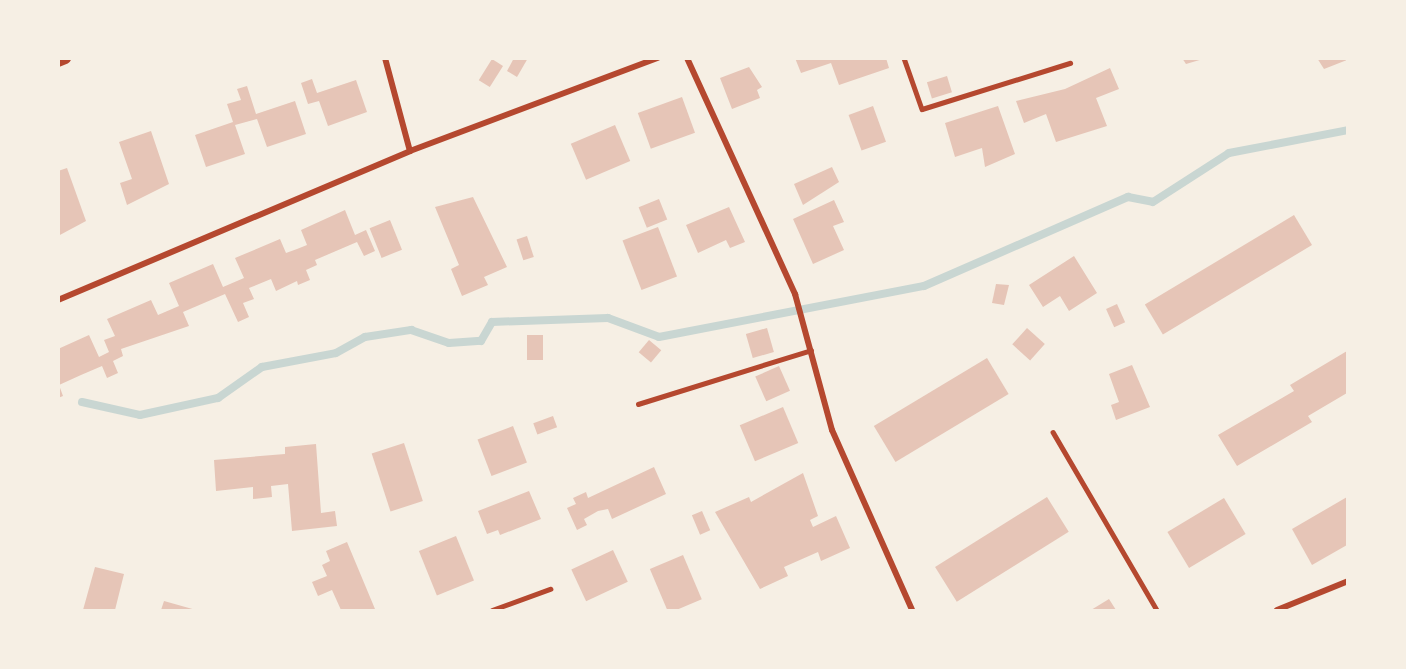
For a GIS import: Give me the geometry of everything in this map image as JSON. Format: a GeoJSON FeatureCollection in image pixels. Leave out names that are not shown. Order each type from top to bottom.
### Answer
{"type":"FeatureCollection","features":[{"type":"Feature","properties":{"kind":"main road"},"geometry":{"type":"LineString","coordinates":[[58,61],[65,58]]}},
{"type":"Feature","properties":{"kind":"street"},"geometry":{"type":"LineString","coordinates":[[385,58],[410,151]]}},
{"type":"Feature","properties":{"kind":"street"},"geometry":{"type":"LineString","coordinates":[[58,300],[410,151],[657,58]]}},
{"type":"Feature","properties":{"kind":"street"},"geometry":{"type":"LineString","coordinates":[[687,58],[795,294],[832,430],[912,610]]}},
{"type":"Feature","properties":{"kind":"street"},"geometry":{"type":"LineString","coordinates":[[1277,610],[1347,581]]}},
{"type":"Feature","properties":{"kind":"lane"},"geometry":{"type":"LineString","coordinates":[[904,58],[922,109],[1070,63]]}},
{"type":"Feature","properties":{"kind":"lane"},"geometry":{"type":"LineString","coordinates":[[638,404],[811,350]]}},
{"type":"Feature","properties":{"kind":"lane"},"geometry":{"type":"LineString","coordinates":[[1053,432],[1156,610]]}},
{"type":"Feature","properties":{"kind":"lane"},"geometry":{"type":"LineString","coordinates":[[492,610],[550,589]]}},
{"type":"Feature","properties":{"kind":"building"},"geometry":{"type":"Polygon","coordinates":[[[514,58],[528,58],[517,77],[507,71],[514,58]]]}},
{"type":"Feature","properties":{"kind":"building"},"geometry":{"type":"Polygon","coordinates":[[[795,58],[886,58],[889,68],[839,85],[831,63],[801,73],[795,58]]]}},
{"type":"Feature","properties":{"kind":"building"},"geometry":{"type":"Polygon","coordinates":[[[1182,58],[1202,58],[1203,59],[1186,64],[1182,58]]]}},
{"type":"Feature","properties":{"kind":"building"},"geometry":{"type":"Polygon","coordinates":[[[1317,58],[1347,58],[1347,60],[1324,69],[1317,58]]]}},
{"type":"Feature","properties":{"kind":"building"},"geometry":{"type":"Polygon","coordinates":[[[492,59],[503,66],[490,87],[479,80],[492,59]]]}},
{"type":"Feature","properties":{"kind":"building"},"geometry":{"type":"Polygon","coordinates":[[[749,67],[762,87],[757,90],[760,98],[732,109],[720,78],[749,67]]]}},
{"type":"Feature","properties":{"kind":"building"},"geometry":{"type":"Polygon","coordinates":[[[1110,68],[1119,89],[1096,98],[1107,126],[1056,142],[1046,114],[1024,123],[1016,101],[1065,89],[1110,68]]]}},
{"type":"Feature","properties":{"kind":"building"},"geometry":{"type":"Polygon","coordinates":[[[947,76],[952,92],[932,98],[927,82],[947,76]]]}},
{"type":"Feature","properties":{"kind":"building"},"geometry":{"type":"Polygon","coordinates":[[[312,79],[317,93],[356,80],[367,112],[328,126],[319,101],[308,104],[301,83],[312,79]]]}},
{"type":"Feature","properties":{"kind":"building"},"geometry":{"type":"Polygon","coordinates":[[[247,86],[256,114],[295,101],[306,134],[267,147],[257,119],[235,125],[245,154],[206,167],[195,135],[233,122],[227,104],[241,100],[237,89],[247,86]]]}},
{"type":"Feature","properties":{"kind":"building"},"geometry":{"type":"Polygon","coordinates":[[[682,97],[695,133],[651,149],[638,113],[682,97]]]}},
{"type":"Feature","properties":{"kind":"building"},"geometry":{"type":"Polygon","coordinates":[[[873,106],[886,142],[862,151],[849,115],[873,106]]]}},
{"type":"Feature","properties":{"kind":"building"},"geometry":{"type":"Polygon","coordinates":[[[998,106],[1015,154],[985,167],[982,148],[955,157],[945,123],[998,106]]]}},
{"type":"Feature","properties":{"kind":"building"},"geometry":{"type":"Polygon","coordinates":[[[615,125],[630,161],[586,180],[571,144],[615,125]]]}},
{"type":"Feature","properties":{"kind":"building"},"geometry":{"type":"Polygon","coordinates":[[[151,131],[169,184],[127,205],[120,183],[132,179],[119,142],[151,131]]]}},
{"type":"Feature","properties":{"kind":"building"},"geometry":{"type":"Polygon","coordinates":[[[832,167],[839,182],[803,205],[794,184],[832,167]]]}},
{"type":"Feature","properties":{"kind":"building"},"geometry":{"type":"Polygon","coordinates":[[[67,168],[86,221],[58,236],[58,171],[67,168]]]}},
{"type":"Feature","properties":{"kind":"building"},"geometry":{"type":"Polygon","coordinates":[[[473,197],[507,267],[484,277],[488,285],[462,296],[451,269],[459,265],[435,207],[473,197]]]}},
{"type":"Feature","properties":{"kind":"building"},"geometry":{"type":"Polygon","coordinates":[[[659,199],[667,219],[647,228],[639,207],[659,199]]]}},
{"type":"Feature","properties":{"kind":"building"},"geometry":{"type":"Polygon","coordinates":[[[834,200],[844,222],[833,226],[844,250],[813,264],[793,219],[834,200]]]}},
{"type":"Feature","properties":{"kind":"building"},"geometry":{"type":"Polygon","coordinates":[[[729,207],[745,242],[730,248],[726,240],[698,253],[686,225],[729,207]]]}},
{"type":"Feature","properties":{"kind":"building"},"geometry":{"type":"Polygon","coordinates":[[[345,210],[355,235],[366,230],[375,251],[364,256],[357,242],[315,260],[317,265],[306,270],[310,280],[298,285],[297,281],[276,291],[271,279],[249,288],[254,299],[243,303],[249,317],[238,322],[225,294],[183,312],[189,326],[121,349],[123,356],[113,361],[118,373],[107,378],[102,366],[59,385],[63,396],[58,398],[58,349],[89,335],[99,357],[109,352],[104,340],[115,336],[107,319],[151,300],[158,315],[179,306],[169,283],[213,264],[223,287],[244,278],[235,258],[280,239],[286,253],[307,245],[301,230],[345,210]]]}},
{"type":"Feature","properties":{"kind":"building"},"geometry":{"type":"Polygon","coordinates":[[[1294,215],[1312,245],[1163,335],[1145,305],[1294,215]]]}},
{"type":"Feature","properties":{"kind":"building"},"geometry":{"type":"Polygon","coordinates":[[[390,220],[402,250],[382,258],[370,228],[390,220]]]}},
{"type":"Feature","properties":{"kind":"building"},"geometry":{"type":"Polygon","coordinates":[[[658,227],[677,276],[642,290],[623,241],[658,227]]]}},
{"type":"Feature","properties":{"kind":"building"},"geometry":{"type":"Polygon","coordinates":[[[527,236],[534,257],[523,260],[517,239],[527,236]]]}},
{"type":"Feature","properties":{"kind":"building"},"geometry":{"type":"Polygon","coordinates":[[[1074,256],[1097,293],[1069,311],[1060,296],[1043,307],[1029,285],[1074,256]]]}},
{"type":"Feature","properties":{"kind":"building"},"geometry":{"type":"Polygon","coordinates":[[[996,284],[1009,285],[1004,305],[992,303],[996,284]]]}},
{"type":"Feature","properties":{"kind":"building"},"geometry":{"type":"Polygon","coordinates":[[[1117,304],[1125,322],[1114,327],[1106,309],[1117,304]]]}},
{"type":"Feature","properties":{"kind":"building"},"geometry":{"type":"Polygon","coordinates":[[[767,328],[774,352],[753,358],[746,334],[767,328]]]}},
{"type":"Feature","properties":{"kind":"building"},"geometry":{"type":"Polygon","coordinates":[[[1027,328],[1045,344],[1030,360],[1012,344],[1027,328]]]}},
{"type":"Feature","properties":{"kind":"building"},"geometry":{"type":"Polygon","coordinates":[[[527,335],[543,335],[543,360],[527,360],[527,335]]]}},
{"type":"Feature","properties":{"kind":"building"},"geometry":{"type":"Polygon","coordinates":[[[649,340],[661,350],[651,363],[639,352],[649,340]]]}},
{"type":"Feature","properties":{"kind":"building"},"geometry":{"type":"Polygon","coordinates":[[[1347,351],[1347,393],[1308,416],[1312,422],[1237,466],[1218,435],[1294,391],[1290,385],[1347,351]]]}},
{"type":"Feature","properties":{"kind":"building"},"geometry":{"type":"Polygon","coordinates":[[[987,358],[1009,394],[895,462],[874,426],[987,358]]]}},
{"type":"Feature","properties":{"kind":"building"},"geometry":{"type":"Polygon","coordinates":[[[1132,365],[1150,407],[1116,420],[1111,405],[1119,402],[1109,374],[1132,365]]]}},
{"type":"Feature","properties":{"kind":"building"},"geometry":{"type":"Polygon","coordinates":[[[779,366],[790,391],[766,401],[755,377],[779,366]]]}},
{"type":"Feature","properties":{"kind":"building"},"geometry":{"type":"Polygon","coordinates":[[[783,407],[798,443],[755,461],[740,425],[783,407]]]}},
{"type":"Feature","properties":{"kind":"building"},"geometry":{"type":"Polygon","coordinates":[[[553,416],[557,427],[537,434],[533,423],[553,416]]]}},
{"type":"Feature","properties":{"kind":"building"},"geometry":{"type":"Polygon","coordinates":[[[513,426],[527,462],[492,476],[478,440],[513,426]]]}},
{"type":"Feature","properties":{"kind":"building"},"geometry":{"type":"Polygon","coordinates":[[[404,443],[423,501],[391,512],[372,454],[404,443]]]}},
{"type":"Feature","properties":{"kind":"building"},"geometry":{"type":"Polygon","coordinates":[[[316,444],[321,513],[335,511],[337,526],[292,531],[288,484],[271,486],[272,497],[253,499],[253,487],[216,491],[214,460],[285,454],[285,447],[316,444]]]}},
{"type":"Feature","properties":{"kind":"building"},"geometry":{"type":"Polygon","coordinates":[[[654,467],[666,494],[612,519],[608,509],[598,511],[584,519],[587,525],[577,530],[567,508],[576,504],[573,498],[586,492],[588,498],[654,467]]]}},
{"type":"Feature","properties":{"kind":"building"},"geometry":{"type":"Polygon","coordinates":[[[803,473],[818,516],[810,520],[813,527],[836,516],[850,548],[821,561],[818,552],[784,567],[788,576],[760,589],[715,512],[749,497],[751,502],[803,473]]]}},
{"type":"Feature","properties":{"kind":"building"},"geometry":{"type":"Polygon","coordinates":[[[529,491],[541,519],[500,535],[498,530],[487,534],[478,511],[529,491]]]}},
{"type":"Feature","properties":{"kind":"building"},"geometry":{"type":"Polygon","coordinates":[[[1047,497],[1069,532],[957,602],[935,567],[1047,497]]]}},
{"type":"Feature","properties":{"kind":"building"},"geometry":{"type":"Polygon","coordinates":[[[1347,497],[1347,545],[1312,565],[1292,529],[1347,497]]]}},
{"type":"Feature","properties":{"kind":"building"},"geometry":{"type":"Polygon","coordinates":[[[1224,498],[1246,534],[1189,568],[1167,532],[1224,498]]]}},
{"type":"Feature","properties":{"kind":"building"},"geometry":{"type":"Polygon","coordinates":[[[702,511],[710,530],[700,535],[692,515],[702,511]]]}},
{"type":"Feature","properties":{"kind":"building"},"geometry":{"type":"Polygon","coordinates":[[[456,536],[474,581],[437,595],[419,551],[456,536]]]}},
{"type":"Feature","properties":{"kind":"building"},"geometry":{"type":"Polygon","coordinates":[[[347,542],[375,609],[341,610],[332,590],[318,596],[312,582],[327,576],[322,565],[330,561],[326,551],[347,542]]]}},
{"type":"Feature","properties":{"kind":"building"},"geometry":{"type":"Polygon","coordinates":[[[613,550],[628,582],[586,601],[571,569],[613,550]]]}},
{"type":"Feature","properties":{"kind":"building"},"geometry":{"type":"Polygon","coordinates":[[[683,555],[702,599],[676,610],[667,610],[650,569],[683,555]]]}},
{"type":"Feature","properties":{"kind":"building"},"geometry":{"type":"Polygon","coordinates":[[[95,567],[124,574],[115,610],[83,610],[95,567]]]}},
{"type":"Feature","properties":{"kind":"building"},"geometry":{"type":"Polygon","coordinates":[[[1109,599],[1116,610],[1091,610],[1109,599]]]}},
{"type":"Feature","properties":{"kind":"building"},"geometry":{"type":"Polygon","coordinates":[[[164,601],[196,610],[161,610],[164,601]]]}},
{"type":"Feature","properties":{"kind":"waterway"},"geometry":{"type":"LineString","coordinates":[[82,402],[140,415],[218,398],[262,367],[336,353],[365,337],[411,330],[449,343],[481,341],[492,322],[608,318],[659,337],[924,286],[1128,197],[1153,202],[1229,153],[1348,130]]}}]}
